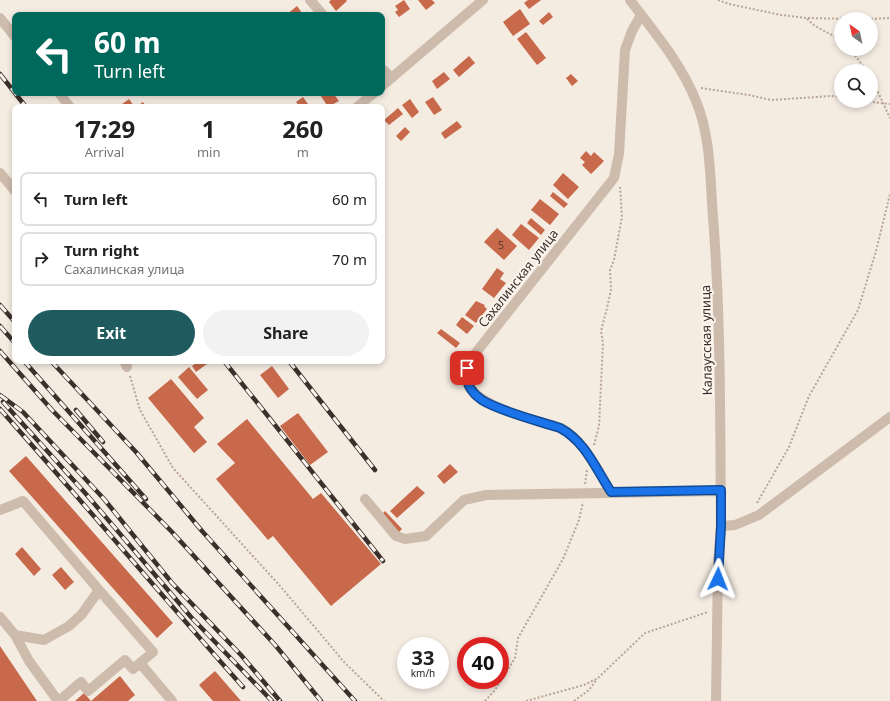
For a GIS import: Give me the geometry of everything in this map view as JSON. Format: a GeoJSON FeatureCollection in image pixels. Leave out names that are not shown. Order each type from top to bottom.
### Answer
{"type":"FeatureCollection","features":[{"type":"Feature","properties":{"kind":"street"},"geometry":{"type":"LineString","coordinates":[[310,0],[320,12]]}},
{"type":"Feature","properties":{"kind":"street"},"geometry":{"type":"LineString","coordinates":[[385,84],[484,0]]}},
{"type":"Feature","properties":{"kind":"street","name":"Калаусская улица"},"geometry":{"type":"LineString","coordinates":[[630,0],[672,55],[690,87],[701,115],[707,141],[718,283],[721,526],[717,609],[716,701]]}},
{"type":"Feature","properties":{"kind":"street","name":"Сахалинская улица"},"geometry":{"type":"LineString","coordinates":[[611,492],[588,453],[570,433],[482,400],[468,386],[466,377],[467,368],[474,355],[614,178],[619,154],[625,50],[632,31],[641,15]]}},
{"type":"Feature","properties":{"kind":"street"},"geometry":{"type":"LineString","coordinates":[[0,18],[12,33]]}},
{"type":"Feature","properties":{"kind":"street"},"geometry":{"type":"LineString","coordinates":[[385,72],[392,78]]}},
{"type":"Feature","properties":{"kind":"street"},"geometry":{"type":"LineString","coordinates":[[61,96],[68,104]]}},
{"type":"Feature","properties":{"kind":"street"},"geometry":{"type":"LineString","coordinates":[[361,104],[370,96]]}},
{"type":"Feature","properties":{"kind":"street"},"geometry":{"type":"LineString","coordinates":[[0,172],[12,187]]}},
{"type":"Feature","properties":{"kind":"street"},"geometry":{"type":"LineString","coordinates":[[721,526],[735,525],[759,515],[890,417]]}},
{"type":"Feature","properties":{"kind":"street"},"geometry":{"type":"LineString","coordinates":[[365,499],[396,536],[405,539],[426,536],[464,500],[486,495],[721,490]]}},
{"type":"Feature","properties":{"kind":"street"},"geometry":{"type":"LineString","coordinates":[[0,510],[23,502],[153,652],[133,669],[125,660],[88,691],[82,682],[59,701],[28,661],[15,635],[0,617]]}},
{"type":"Feature","properties":{"kind":"street"},"geometry":{"type":"LineString","coordinates":[[15,635],[44,640],[69,626],[82,614],[99,590]]}},
{"type":"Feature","properties":{"kind":"street"},"geometry":{"type":"LineString","coordinates":[[140,663],[172,701]]}},
{"type":"Feature","properties":{"kind":"path"},"geometry":{"type":"LineString","coordinates":[[718,0],[729,4],[806,18],[834,19]]}},
{"type":"Feature","properties":{"kind":"path"},"geometry":{"type":"LineString","coordinates":[[806,18],[815,26],[834,35]]}},
{"type":"Feature","properties":{"kind":"path"},"geometry":{"type":"LineString","coordinates":[[878,19],[890,18]]}},
{"type":"Feature","properties":{"kind":"path"},"geometry":{"type":"LineString","coordinates":[[855,56],[862,64]]}},
{"type":"Feature","properties":{"kind":"path"},"geometry":{"type":"LineString","coordinates":[[690,87],[749,95],[771,100],[834,96]]}},
{"type":"Feature","properties":{"kind":"path"},"geometry":{"type":"LineString","coordinates":[[878,91],[890,118]]}},
{"type":"Feature","properties":{"kind":"path"},"geometry":{"type":"LineString","coordinates":[[878,102],[890,104]]}},
{"type":"Feature","properties":{"kind":"path"},"geometry":{"type":"LineString","coordinates":[[748,520],[789,447],[809,396],[858,310],[876,251],[890,194]]}},
{"type":"Feature","properties":{"kind":"path"},"geometry":{"type":"LineString","coordinates":[[126,364],[140,410],[173,468],[281,587],[344,662],[384,701]]}},
{"type":"Feature","properties":{"kind":"path"},"geometry":{"type":"LineString","coordinates":[[574,701],[588,690],[598,678],[645,633],[717,609]]}},
{"type":"Feature","properties":{"kind":"path"},"geometry":{"type":"LineString","coordinates":[[526,701],[584,685],[598,678]]}},
{"type":"Feature","properties":{"kind":"building"},"geometry":{"type":"Polygon","coordinates":[[[331,0],[347,1],[336,11],[329,2],[331,0]]]}},
{"type":"Feature","properties":{"kind":"building"},"geometry":{"type":"Polygon","coordinates":[[[404,0],[410,9],[399,17],[395,12],[398,10],[395,6],[404,0]]]}},
{"type":"Feature","properties":{"kind":"building"},"geometry":{"type":"Polygon","coordinates":[[[418,0],[432,0],[435,3],[426,10],[418,0]]]}},
{"type":"Feature","properties":{"kind":"building"},"geometry":{"type":"Polygon","coordinates":[[[528,0],[541,0],[529,9],[524,3],[528,0]]]}},
{"type":"Feature","properties":{"kind":"building"},"geometry":{"type":"Polygon","coordinates":[[[297,6],[301,12],[290,12],[297,6]]]}},
{"type":"Feature","properties":{"kind":"building"},"geometry":{"type":"Polygon","coordinates":[[[520,9],[530,24],[513,36],[503,22],[520,9]]]}},
{"type":"Feature","properties":{"kind":"building"},"geometry":{"type":"Polygon","coordinates":[[[549,12],[553,17],[543,25],[539,21],[549,12]]]}},
{"type":"Feature","properties":{"kind":"building"},"geometry":{"type":"Polygon","coordinates":[[[526,32],[546,58],[537,65],[517,39],[526,32]]]}},
{"type":"Feature","properties":{"kind":"building"},"geometry":{"type":"Polygon","coordinates":[[[469,56],[475,63],[459,77],[453,70],[469,56]]]}},
{"type":"Feature","properties":{"kind":"building"},"geometry":{"type":"Polygon","coordinates":[[[444,72],[450,79],[437,89],[432,81],[444,72]]]}},
{"type":"Feature","properties":{"kind":"building"},"geometry":{"type":"Polygon","coordinates":[[[571,74],[578,81],[572,86],[566,78],[571,74]]]}},
{"type":"Feature","properties":{"kind":"building"},"geometry":{"type":"Polygon","coordinates":[[[321,96],[335,96],[339,101],[334,104],[326,104],[321,96]]]}},
{"type":"Feature","properties":{"kind":"building"},"geometry":{"type":"Polygon","coordinates":[[[303,97],[308,104],[298,104],[296,102],[303,97]]]}},
{"type":"Feature","properties":{"kind":"building"},"geometry":{"type":"Polygon","coordinates":[[[433,97],[442,110],[434,115],[425,102],[433,97]]]}},
{"type":"Feature","properties":{"kind":"building"},"geometry":{"type":"Polygon","coordinates":[[[129,99],[133,104],[122,104],[129,99]]]}},
{"type":"Feature","properties":{"kind":"building"},"geometry":{"type":"Polygon","coordinates":[[[410,99],[419,112],[412,118],[402,105],[410,99]]]}},
{"type":"Feature","properties":{"kind":"building"},"geometry":{"type":"Polygon","coordinates":[[[398,108],[403,114],[389,125],[385,119],[398,108]]]}},
{"type":"Feature","properties":{"kind":"building"},"geometry":{"type":"Polygon","coordinates":[[[457,121],[462,127],[445,139],[441,133],[457,121]]]}},
{"type":"Feature","properties":{"kind":"building"},"geometry":{"type":"Polygon","coordinates":[[[405,127],[410,132],[401,141],[396,136],[405,127]]]}},
{"type":"Feature","properties":{"kind":"building"},"geometry":{"type":"Polygon","coordinates":[[[586,151],[591,156],[594,152],[604,161],[591,174],[582,165],[585,162],[580,158],[586,151]]]}},
{"type":"Feature","properties":{"kind":"building"},"geometry":{"type":"Polygon","coordinates":[[[563,173],[579,187],[568,199],[553,185],[563,173]]]}},
{"type":"Feature","properties":{"kind":"building"},"geometry":{"type":"Polygon","coordinates":[[[553,192],[568,204],[564,208],[550,196],[553,192]]]}},
{"type":"Feature","properties":{"kind":"building"},"geometry":{"type":"Polygon","coordinates":[[[540,199],[559,214],[550,225],[531,210],[540,199]]]}},
{"type":"Feature","properties":{"kind":"building"},"geometry":{"type":"Polygon","coordinates":[[[531,218],[545,230],[541,235],[527,223],[531,218]]]}},
{"type":"Feature","properties":{"kind":"building"},"geometry":{"type":"Polygon","coordinates":[[[521,224],[539,238],[529,250],[512,235],[521,224]]]}},
{"type":"Feature","properties":{"kind":"building"},"geometry":{"type":"Polygon","coordinates":[[[497,228],[517,246],[504,260],[484,242],[497,228]]]}},
{"type":"Feature","properties":{"kind":"building"},"geometry":{"type":"Polygon","coordinates":[[[497,268],[504,273],[500,279],[506,283],[494,298],[482,289],[497,268]]]}},
{"type":"Feature","properties":{"kind":"building"},"geometry":{"type":"Polygon","coordinates":[[[476,301],[485,305],[484,306],[487,309],[476,323],[465,315],[476,301]]]}},
{"type":"Feature","properties":{"kind":"building"},"geometry":{"type":"Polygon","coordinates":[[[462,317],[474,326],[467,334],[456,325],[462,317]]]}},
{"type":"Feature","properties":{"kind":"building"},"geometry":{"type":"Polygon","coordinates":[[[441,329],[460,343],[456,348],[437,333],[441,329]]]}},
{"type":"Feature","properties":{"kind":"building"},"geometry":{"type":"Polygon","coordinates":[[[195,364],[207,364],[196,372],[192,366],[195,364]]]}},
{"type":"Feature","properties":{"kind":"building"},"geometry":{"type":"Polygon","coordinates":[[[272,366],[289,389],[278,398],[260,375],[272,366]]]}},
{"type":"Feature","properties":{"kind":"building"},"geometry":{"type":"Polygon","coordinates":[[[189,367],[208,390],[197,399],[178,377],[189,367]]]}},
{"type":"Feature","properties":{"kind":"building"},"geometry":{"type":"Polygon","coordinates":[[[171,379],[204,418],[194,427],[207,442],[194,453],[148,398],[171,379]]]}},
{"type":"Feature","properties":{"kind":"building"},"geometry":{"type":"Polygon","coordinates":[[[298,413],[328,452],[310,465],[280,426],[298,413]]]}},
{"type":"Feature","properties":{"kind":"building"},"geometry":{"type":"Polygon","coordinates":[[[247,419],[313,499],[321,493],[381,564],[331,606],[273,536],[268,540],[216,479],[235,463],[217,444],[247,419]]]}},
{"type":"Feature","properties":{"kind":"building"},"geometry":{"type":"Polygon","coordinates":[[[26,456],[173,623],[157,638],[9,471],[26,456]]]}},
{"type":"Feature","properties":{"kind":"building"},"geometry":{"type":"Polygon","coordinates":[[[450,464],[458,472],[444,484],[437,476],[450,464]]]}},
{"type":"Feature","properties":{"kind":"building"},"geometry":{"type":"Polygon","coordinates":[[[417,486],[425,493],[397,518],[390,511],[417,486]]]}},
{"type":"Feature","properties":{"kind":"building"},"geometry":{"type":"Polygon","coordinates":[[[385,511],[402,529],[397,534],[380,516],[385,511]]]}},
{"type":"Feature","properties":{"kind":"building"},"geometry":{"type":"Polygon","coordinates":[[[22,547],[41,569],[34,576],[15,554],[22,547]]]}},
{"type":"Feature","properties":{"kind":"building"},"geometry":{"type":"Polygon","coordinates":[[[61,567],[74,582],[65,590],[52,575],[61,567]]]}},
{"type":"Feature","properties":{"kind":"building"},"geometry":{"type":"Polygon","coordinates":[[[0,646],[37,701],[0,701],[0,646]]]}},
{"type":"Feature","properties":{"kind":"building"},"geometry":{"type":"Polygon","coordinates":[[[215,671],[241,701],[213,701],[199,685],[215,671]]]}},
{"type":"Feature","properties":{"kind":"building"},"geometry":{"type":"Polygon","coordinates":[[[120,676],[135,695],[128,701],[91,701],[120,676]]]}},
{"type":"Feature","properties":{"kind":"building"},"geometry":{"type":"Polygon","coordinates":[[[84,693],[91,701],[75,701],[84,693]]]}},
{"type":"Feature","properties":{"kind":"railway"},"geometry":{"type":"LineString","coordinates":[[0,74],[12,89]]}},
{"type":"Feature","properties":{"kind":"railway"},"geometry":{"type":"LineString","coordinates":[[17,96],[24,104]]}},
{"type":"Feature","properties":{"kind":"railway"},"geometry":{"type":"LineString","coordinates":[[0,305],[12,319]]}},
{"type":"Feature","properties":{"kind":"railway"},"geometry":{"type":"LineString","coordinates":[[0,326],[12,340]]}},
{"type":"Feature","properties":{"kind":"railway"},"geometry":{"type":"LineString","coordinates":[[0,351],[52,410],[172,532],[276,646],[321,701]]}},
{"type":"Feature","properties":{"kind":"railway"},"geometry":{"type":"LineString","coordinates":[[27,364],[146,499]]}},
{"type":"Feature","properties":{"kind":"railway"},"geometry":{"type":"LineString","coordinates":[[54,364],[136,452],[202,531],[355,701]]}},
{"type":"Feature","properties":{"kind":"railway"},"geometry":{"type":"LineString","coordinates":[[226,364],[383,561]]}},
{"type":"Feature","properties":{"kind":"railway"},"geometry":{"type":"LineString","coordinates":[[291,364],[375,470]]}},
{"type":"Feature","properties":{"kind":"railway"},"geometry":{"type":"LineString","coordinates":[[0,395],[23,412],[104,499],[172,583],[241,655],[280,701]]}},
{"type":"Feature","properties":{"kind":"railway"},"geometry":{"type":"LineString","coordinates":[[3,402],[86,494],[191,617],[272,701]]}},
{"type":"Feature","properties":{"kind":"railway"},"geometry":{"type":"LineString","coordinates":[[0,409],[243,687]]}},
{"type":"Feature","properties":{"kind":"railway"},"geometry":{"type":"LineString","coordinates":[[76,410],[103,442]]}},
{"type":"Feature","properties":{"kind":"route"},"geometry":{"type":"LineString","coordinates":[[467,368],[466,377],[468,386],[482,400],[570,433],[579,441],[588,453],[611,492],[721,490],[721,526],[718,579]]}}]}
